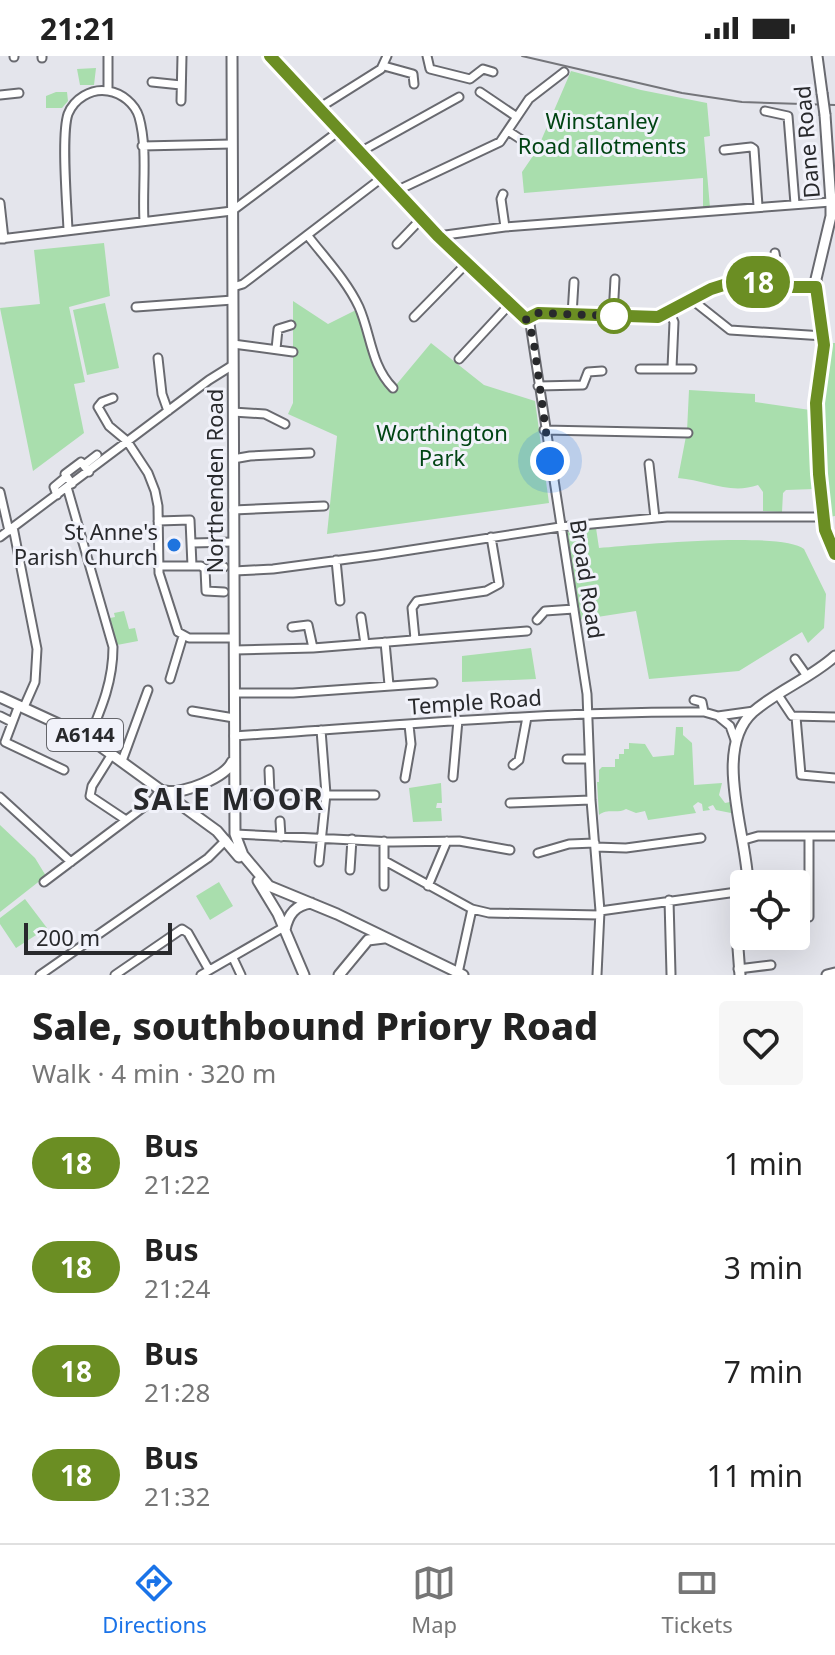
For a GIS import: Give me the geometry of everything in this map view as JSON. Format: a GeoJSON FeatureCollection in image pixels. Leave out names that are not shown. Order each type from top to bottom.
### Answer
{"type":"FeatureCollection","features":[{"type":"Feature","properties":{"kind":"main road","name":"Northenden Road"},"geometry":{"type":"LineString","coordinates":[[232,56],[233,542],[229,569],[234,638],[234,791],[231,837],[256,871],[276,890],[311,903]]}},
{"type":"Feature","properties":{"kind":"main road","name":"Dane Road"},"geometry":{"type":"LineString","coordinates":[[817,57],[833,187],[831,216],[816,287],[824,336],[815,417],[823,517],[835,554]]}},
{"type":"Feature","properties":{"kind":"main road"},"geometry":{"type":"LineString","coordinates":[[747,870],[735,795],[735,740],[754,711],[835,656]]}},
{"type":"Feature","properties":{"kind":"main road","name":"A6144"},"geometry":{"type":"LineString","coordinates":[[0,697],[89,738],[231,837],[284,928],[304,975]]}},
{"type":"Feature","properties":{"kind":"main road"},"geometry":{"type":"LineString","coordinates":[[161,789],[173,793],[189,789],[228,770],[233,759]]}},
{"type":"Feature","properties":{"kind":"main road"},"geometry":{"type":"LineString","coordinates":[[215,777],[229,779],[234,791]]}},
{"type":"Feature","properties":{"kind":"main road"},"geometry":{"type":"LineString","coordinates":[[189,789],[185,803],[191,812]]}},
{"type":"Feature","properties":{"kind":"main road","name":"A6144"},"geometry":{"type":"LineString","coordinates":[[311,903],[460,974]]}},
{"type":"Feature","properties":{"kind":"main road"},"geometry":{"type":"LineString","coordinates":[[284,928],[295,909],[311,903]]}},
{"type":"Feature","properties":{"kind":"main road"},"geometry":{"type":"LineString","coordinates":[[356,924],[365,937],[365,944]]}},
{"type":"Feature","properties":{"kind":"main road"},"geometry":{"type":"LineString","coordinates":[[339,975],[371,938],[384,938]]}},
{"type":"Feature","properties":{"kind":"main road"},"geometry":{"type":"LineString","coordinates":[[738,950],[739,972]]}},
{"type":"Feature","properties":{"kind":"main road"},"geometry":{"type":"LineString","coordinates":[[827,975],[835,973]]}},
{"type":"Feature","properties":{"kind":"street"},"geometry":{"type":"LineString","coordinates":[[108,56],[108,91]]}},
{"type":"Feature","properties":{"kind":"street"},"geometry":{"type":"LineString","coordinates":[[181,101],[182,56]]}},
{"type":"Feature","properties":{"kind":"street"},"geometry":{"type":"LineString","coordinates":[[319,108],[384,66],[387,56]]}},
{"type":"Feature","properties":{"kind":"street"},"geometry":{"type":"LineString","coordinates":[[427,56],[430,69],[438,73],[470,79],[483,69],[493,72]]}},
{"type":"Feature","properties":{"kind":"street"},"geometry":{"type":"LineString","coordinates":[[273,59],[438,236],[526,319],[538,313],[658,317],[730,283],[752,281],[816,287]]}},
{"type":"Feature","properties":{"kind":"street"},"geometry":{"type":"LineString","coordinates":[[384,66],[413,74],[414,84]]}},
{"type":"Feature","properties":{"kind":"street"},"geometry":{"type":"LineString","coordinates":[[396,191],[494,145],[508,131],[532,95],[564,72]]}},
{"type":"Feature","properties":{"kind":"street"},"geometry":{"type":"LineString","coordinates":[[152,82],[181,85]]}},
{"type":"Feature","properties":{"kind":"street"},"geometry":{"type":"LineString","coordinates":[[68,230],[68,116],[79,99],[97,91],[108,91],[128,100],[140,121],[144,221]]}},
{"type":"Feature","properties":{"kind":"street"},"geometry":{"type":"LineString","coordinates":[[480,92],[517,117]]}},
{"type":"Feature","properties":{"kind":"street"},"geometry":{"type":"LineString","coordinates":[[0,95],[19,93]]}},
{"type":"Feature","properties":{"kind":"street"},"geometry":{"type":"LineString","coordinates":[[360,152],[459,97]]}},
{"type":"Feature","properties":{"kind":"street"},"geometry":{"type":"LineString","coordinates":[[765,111],[788,116],[795,204]]}},
{"type":"Feature","properties":{"kind":"street"},"geometry":{"type":"LineString","coordinates":[[0,203],[2,239],[232,211],[339,131]]}},
{"type":"Feature","properties":{"kind":"street"},"geometry":{"type":"LineString","coordinates":[[508,131],[531,146]]}},
{"type":"Feature","properties":{"kind":"street"},"geometry":{"type":"LineString","coordinates":[[142,149],[232,144]]}},
{"type":"Feature","properties":{"kind":"street"},"geometry":{"type":"LineString","coordinates":[[724,150],[754,149],[758,206]]}},
{"type":"Feature","properties":{"kind":"street"},"geometry":{"type":"LineString","coordinates":[[233,287],[243,284],[383,177]]}},
{"type":"Feature","properties":{"kind":"street"},"geometry":{"type":"LineString","coordinates":[[492,200],[502,196],[505,227]]}},
{"type":"Feature","properties":{"kind":"street"},"geometry":{"type":"LineString","coordinates":[[438,236],[505,227],[831,202]]}},
{"type":"Feature","properties":{"kind":"street"},"geometry":{"type":"LineString","coordinates":[[397,244],[422,218]]}},
{"type":"Feature","properties":{"kind":"street"},"geometry":{"type":"LineString","coordinates":[[450,247],[462,232]]}},
{"type":"Feature","properties":{"kind":"street"},"geometry":{"type":"LineString","coordinates":[[308,236],[353,295],[379,370],[393,388]]}},
{"type":"Feature","properties":{"kind":"street"},"geometry":{"type":"LineString","coordinates":[[775,253],[780,285]]}},
{"type":"Feature","properties":{"kind":"street"},"geometry":{"type":"LineString","coordinates":[[414,317],[467,263]]}},
{"type":"Feature","properties":{"kind":"street"},"geometry":{"type":"LineString","coordinates":[[613,316],[615,279]]}},
{"type":"Feature","properties":{"kind":"street"},"geometry":{"type":"LineString","coordinates":[[572,315],[574,282]]}},
{"type":"Feature","properties":{"kind":"street"},"geometry":{"type":"LineString","coordinates":[[691,299],[730,330],[824,336]]}},
{"type":"Feature","properties":{"kind":"street"},"geometry":{"type":"LineString","coordinates":[[136,307],[233,300]]}},
{"type":"Feature","properties":{"kind":"street"},"geometry":{"type":"LineString","coordinates":[[459,359],[510,304]]}},
{"type":"Feature","properties":{"kind":"street"},"geometry":{"type":"LineString","coordinates":[[670,313],[674,322],[672,368]]}},
{"type":"Feature","properties":{"kind":"street","name":"Broad Road"},"geometry":{"type":"LineString","coordinates":[[526,319],[533,337],[544,430],[589,713],[591,800],[600,913],[597,975]]}},
{"type":"Feature","properties":{"kind":"street"},"geometry":{"type":"LineString","coordinates":[[276,349],[278,329],[291,325]]}},
{"type":"Feature","properties":{"kind":"street"},"geometry":{"type":"LineString","coordinates":[[233,344],[293,352]]}},
{"type":"Feature","properties":{"kind":"street"},"geometry":{"type":"LineString","coordinates":[[158,358],[162,394],[168,411]]}},
{"type":"Feature","properties":{"kind":"street"},"geometry":{"type":"LineString","coordinates":[[0,537],[57,495],[96,459],[127,441],[233,365]]}},
{"type":"Feature","properties":{"kind":"street"},"geometry":{"type":"LineString","coordinates":[[640,369],[692,369]]}},
{"type":"Feature","properties":{"kind":"street"},"geometry":{"type":"LineString","coordinates":[[538,386],[580,386],[586,383],[588,372],[602,371]]}},
{"type":"Feature","properties":{"kind":"street"},"geometry":{"type":"LineString","coordinates":[[113,398],[98,407],[109,426],[127,441],[152,482],[157,498],[158,566],[175,626],[183,636],[196,639],[234,638]]}},
{"type":"Feature","properties":{"kind":"street"},"geometry":{"type":"LineString","coordinates":[[233,412],[265,414],[285,424]]}},
{"type":"Feature","properties":{"kind":"street"},"geometry":{"type":"LineString","coordinates":[[544,430],[688,433]]}},
{"type":"Feature","properties":{"kind":"street"},"geometry":{"type":"LineString","coordinates":[[233,459],[310,453]]}},
{"type":"Feature","properties":{"kind":"street"},"geometry":{"type":"LineString","coordinates":[[86,468],[79,462],[65,472],[113,647],[109,690],[89,738]]}},
{"type":"Feature","properties":{"kind":"street"},"geometry":{"type":"LineString","coordinates":[[649,464],[655,518]]}},
{"type":"Feature","properties":{"kind":"street"},"geometry":{"type":"LineString","coordinates":[[0,492],[37,649],[35,682],[4,739],[7,744],[64,770]]}},
{"type":"Feature","properties":{"kind":"street"},"geometry":{"type":"LineString","coordinates":[[233,510],[324,506]]}},
{"type":"Feature","properties":{"kind":"street"},"geometry":{"type":"LineString","coordinates":[[158,566],[273,569],[560,527],[655,518],[823,517]]}},
{"type":"Feature","properties":{"kind":"street"},"geometry":{"type":"LineString","coordinates":[[158,521],[190,520],[192,566]]}},
{"type":"Feature","properties":{"kind":"street"},"geometry":{"type":"LineString","coordinates":[[415,639],[413,606],[420,600],[496,587],[500,580],[491,537]]}},
{"type":"Feature","properties":{"kind":"street"},"geometry":{"type":"LineString","coordinates":[[192,543],[233,542]]}},
{"type":"Feature","properties":{"kind":"street"},"geometry":{"type":"LineString","coordinates":[[336,560],[340,601]]}},
{"type":"Feature","properties":{"kind":"street"},"geometry":{"type":"LineString","coordinates":[[205,569],[206,591],[224,592]]}},
{"type":"Feature","properties":{"kind":"street"},"geometry":{"type":"LineString","coordinates":[[556,600],[557,610]]}},
{"type":"Feature","properties":{"kind":"street"},"geometry":{"type":"LineString","coordinates":[[537,620],[543,612],[574,609]]}},
{"type":"Feature","properties":{"kind":"street"},"geometry":{"type":"LineString","coordinates":[[361,617],[365,644]]}},
{"type":"Feature","properties":{"kind":"street"},"geometry":{"type":"LineString","coordinates":[[292,627],[308,625],[313,648]]}},
{"type":"Feature","properties":{"kind":"street"},"geometry":{"type":"LineString","coordinates":[[234,650],[313,648],[527,631]]}},
{"type":"Feature","properties":{"kind":"street"},"geometry":{"type":"LineString","coordinates":[[170,679],[183,636]]}},
{"type":"Feature","properties":{"kind":"street"},"geometry":{"type":"LineString","coordinates":[[385,642],[389,685]]}},
{"type":"Feature","properties":{"kind":"street"},"geometry":{"type":"LineString","coordinates":[[796,658],[807,676]]}},
{"type":"Feature","properties":{"kind":"street"},"geometry":{"type":"LineString","coordinates":[[234,693],[293,693],[433,683]]}},
{"type":"Feature","properties":{"kind":"street"},"geometry":{"type":"LineString","coordinates":[[122,761],[148,690]]}},
{"type":"Feature","properties":{"kind":"street"},"geometry":{"type":"LineString","coordinates":[[778,695],[788,713],[796,717],[835,717]]}},
{"type":"Feature","properties":{"kind":"street"},"geometry":{"type":"LineString","coordinates":[[694,700],[702,702],[704,712]]}},
{"type":"Feature","properties":{"kind":"street"},"geometry":{"type":"LineString","coordinates":[[192,711],[234,718]]}},
{"type":"Feature","properties":{"kind":"street","name":"Temple Road"},"geometry":{"type":"LineString","coordinates":[[234,736],[589,713],[704,712],[722,718],[754,711]]}},
{"type":"Feature","properties":{"kind":"street"},"geometry":{"type":"LineString","coordinates":[[0,716],[12,722]]}},
{"type":"Feature","properties":{"kind":"street"},"geometry":{"type":"LineString","coordinates":[[513,765],[519,760],[527,717]]}},
{"type":"Feature","properties":{"kind":"street"},"geometry":{"type":"LineString","coordinates":[[796,717],[800,773],[835,778]]}},
{"type":"Feature","properties":{"kind":"street"},"geometry":{"type":"LineString","coordinates":[[722,718],[735,740]]}},
{"type":"Feature","properties":{"kind":"street"},"geometry":{"type":"LineString","coordinates":[[453,777],[458,720]]}},
{"type":"Feature","properties":{"kind":"street"},"geometry":{"type":"LineString","coordinates":[[405,778],[411,744],[409,725]]}},
{"type":"Feature","properties":{"kind":"street"},"geometry":{"type":"LineString","coordinates":[[319,862],[326,794],[321,730]]}},
{"type":"Feature","properties":{"kind":"street"},"geometry":{"type":"LineString","coordinates":[[112,754],[92,786],[90,796],[126,820]]}},
{"type":"Feature","properties":{"kind":"street"},"geometry":{"type":"LineString","coordinates":[[567,759],[589,759]]}},
{"type":"Feature","properties":{"kind":"street"},"geometry":{"type":"LineString","coordinates":[[269,770],[270,794]]}},
{"type":"Feature","properties":{"kind":"street"},"geometry":{"type":"LineString","coordinates":[[44,882],[153,800],[161,789]]}},
{"type":"Feature","properties":{"kind":"street"},"geometry":{"type":"LineString","coordinates":[[234,791],[375,795]]}},
{"type":"Feature","properties":{"kind":"street"},"geometry":{"type":"LineString","coordinates":[[0,797],[71,862]]}},
{"type":"Feature","properties":{"kind":"street"},"geometry":{"type":"LineString","coordinates":[[510,803],[591,800]]}},
{"type":"Feature","properties":{"kind":"street"},"geometry":{"type":"LineString","coordinates":[[278,837],[280,821]]}},
{"type":"Feature","properties":{"kind":"street"},"geometry":{"type":"LineString","coordinates":[[744,840],[758,836],[835,836]]}},
{"type":"Feature","properties":{"kind":"street"},"geometry":{"type":"LineString","coordinates":[[809,836],[809,870]]}},
{"type":"Feature","properties":{"kind":"street"},"geometry":{"type":"LineString","coordinates":[[40,975],[208,858],[231,837],[447,841],[510,850]]}},
{"type":"Feature","properties":{"kind":"street"},"geometry":{"type":"LineString","coordinates":[[538,853],[569,844],[626,848],[701,838]]}},
{"type":"Feature","properties":{"kind":"street"},"geometry":{"type":"LineString","coordinates":[[350,870],[352,839]]}},
{"type":"Feature","properties":{"kind":"street"},"geometry":{"type":"LineString","coordinates":[[384,841],[384,886]]}},
{"type":"Feature","properties":{"kind":"street"},"geometry":{"type":"LineString","coordinates":[[428,886],[447,841]]}},
{"type":"Feature","properties":{"kind":"street"},"geometry":{"type":"LineString","coordinates":[[385,858],[428,886],[472,909],[489,913],[600,913],[730,893]]}},
{"type":"Feature","properties":{"kind":"street"},"geometry":{"type":"LineString","coordinates":[[669,900],[671,974]]}},
{"type":"Feature","properties":{"kind":"street"},"geometry":{"type":"LineString","coordinates":[[460,974],[472,909]]}},
{"type":"Feature","properties":{"kind":"street"},"geometry":{"type":"LineString","coordinates":[[115,975],[182,929],[188,933],[205,972],[284,928]]}},
{"type":"Feature","properties":{"kind":"street"},"geometry":{"type":"LineString","coordinates":[[233,958],[241,975]]}},
{"type":"Feature","properties":{"kind":"street"},"geometry":{"type":"LineString","coordinates":[[739,972],[771,965]]}},
{"type":"Feature","properties":{"kind":"green space"},"geometry":{"type":"Polygon","coordinates":[[[96,68],[94,85],[80,85],[77,69],[96,68]]]}},
{"type":"Feature","properties":{"kind":"green space","name":"Winstanley Road allotments"},"geometry":{"type":"Polygon","coordinates":[[[571,71],[641,90],[707,103],[710,136],[704,137],[710,208],[703,209],[703,178],[524,193],[522,172],[537,150],[571,71]]]}},
{"type":"Feature","properties":{"kind":"green space"},"geometry":{"type":"Polygon","coordinates":[[[67,92],[68,101],[62,108],[46,108],[46,96],[67,92]]]}},
{"type":"Feature","properties":{"kind":"green space"},"geometry":{"type":"Polygon","coordinates":[[[104,243],[110,296],[69,307],[85,382],[74,384],[84,433],[33,471],[0,308],[40,304],[34,250],[104,243]]]}},
{"type":"Feature","properties":{"kind":"green space","name":"Worthington Park"},"geometry":{"type":"Polygon","coordinates":[[[293,301],[328,324],[356,310],[377,375],[390,391],[396,388],[431,343],[484,385],[535,401],[549,503],[327,534],[337,436],[288,414],[293,403],[293,301]]]}},
{"type":"Feature","properties":{"kind":"green space"},"geometry":{"type":"Polygon","coordinates":[[[105,303],[119,368],[87,375],[73,310],[105,303]]]}},
{"type":"Feature","properties":{"kind":"green space"},"geometry":{"type":"Polygon","coordinates":[[[830,343],[835,343],[835,516],[829,517],[821,402],[830,343]]]}},
{"type":"Feature","properties":{"kind":"green space"},"geometry":{"type":"Polygon","coordinates":[[[689,390],[755,394],[755,402],[810,410],[815,489],[786,490],[783,493],[782,512],[763,511],[763,492],[758,485],[728,488],[678,478],[687,431],[689,390]]]}},
{"type":"Feature","properties":{"kind":"green space"},"geometry":{"type":"Polygon","coordinates":[[[596,528],[599,548],[739,540],[790,544],[804,549],[826,594],[824,628],[808,643],[802,632],[739,671],[649,679],[636,611],[578,620],[565,532],[596,528]]]}},
{"type":"Feature","properties":{"kind":"green space"},"geometry":{"type":"Polygon","coordinates":[[[124,611],[129,629],[135,628],[138,641],[117,645],[110,618],[115,617],[114,613],[124,611]]]}},
{"type":"Feature","properties":{"kind":"green space"},"geometry":{"type":"Polygon","coordinates":[[[531,648],[536,679],[462,682],[462,656],[531,648]]]}},
{"type":"Feature","properties":{"kind":"green space"},"geometry":{"type":"Polygon","coordinates":[[[676,727],[683,727],[683,735],[692,743],[694,785],[722,783],[719,795],[725,803],[730,802],[731,813],[716,810],[713,805],[708,807],[710,810],[703,811],[702,804],[698,802],[693,806],[696,813],[648,820],[645,811],[636,813],[626,809],[599,815],[599,770],[615,767],[615,759],[619,759],[619,754],[624,754],[624,749],[629,749],[629,743],[645,744],[653,757],[674,755],[676,727]]]}},
{"type":"Feature","properties":{"kind":"green space"},"geometry":{"type":"Polygon","coordinates":[[[441,783],[442,803],[437,803],[436,808],[441,808],[442,821],[413,822],[409,788],[441,783]]]}},
{"type":"Feature","properties":{"kind":"green space"},"geometry":{"type":"Polygon","coordinates":[[[0,825],[35,858],[46,876],[0,912],[0,825]]]}},
{"type":"Feature","properties":{"kind":"green space"},"geometry":{"type":"Polygon","coordinates":[[[219,882],[233,906],[210,920],[196,896],[219,882]]]}},
{"type":"Feature","properties":{"kind":"green space"},"geometry":{"type":"Polygon","coordinates":[[[25,899],[47,928],[16,948],[0,924],[0,918],[25,899]]]}},
{"type":"Feature","properties":{"kind":"tram line"},"geometry":{"type":"LineString","coordinates":[[522,56],[682,93],[742,102],[835,105]]}},
{"type":"Feature","properties":{"kind":"bus line","name":"18"},"geometry":{"type":"LineString","coordinates":[[270,56],[438,236],[526,319],[538,313],[658,317],[718,286],[743,281],[816,287],[824,345],[815,417],[819,474],[825,530],[835,554]]}},
{"type":"Feature","properties":{"kind":"place","name":"St Anne's Parish Church"},"geometry":{"type":"Point","coordinates":[174,545]}},
{"type":"Feature","properties":{"kind":"district","name":"SALE MOOR"},"geometry":{"type":"Point","coordinates":[229,800]}},
{"type":"Feature","properties":{"kind":"route"},"geometry":{"type":"LineString","coordinates":[[550,461],[533,337],[526,319],[538,313],[614,316]]}}]}
